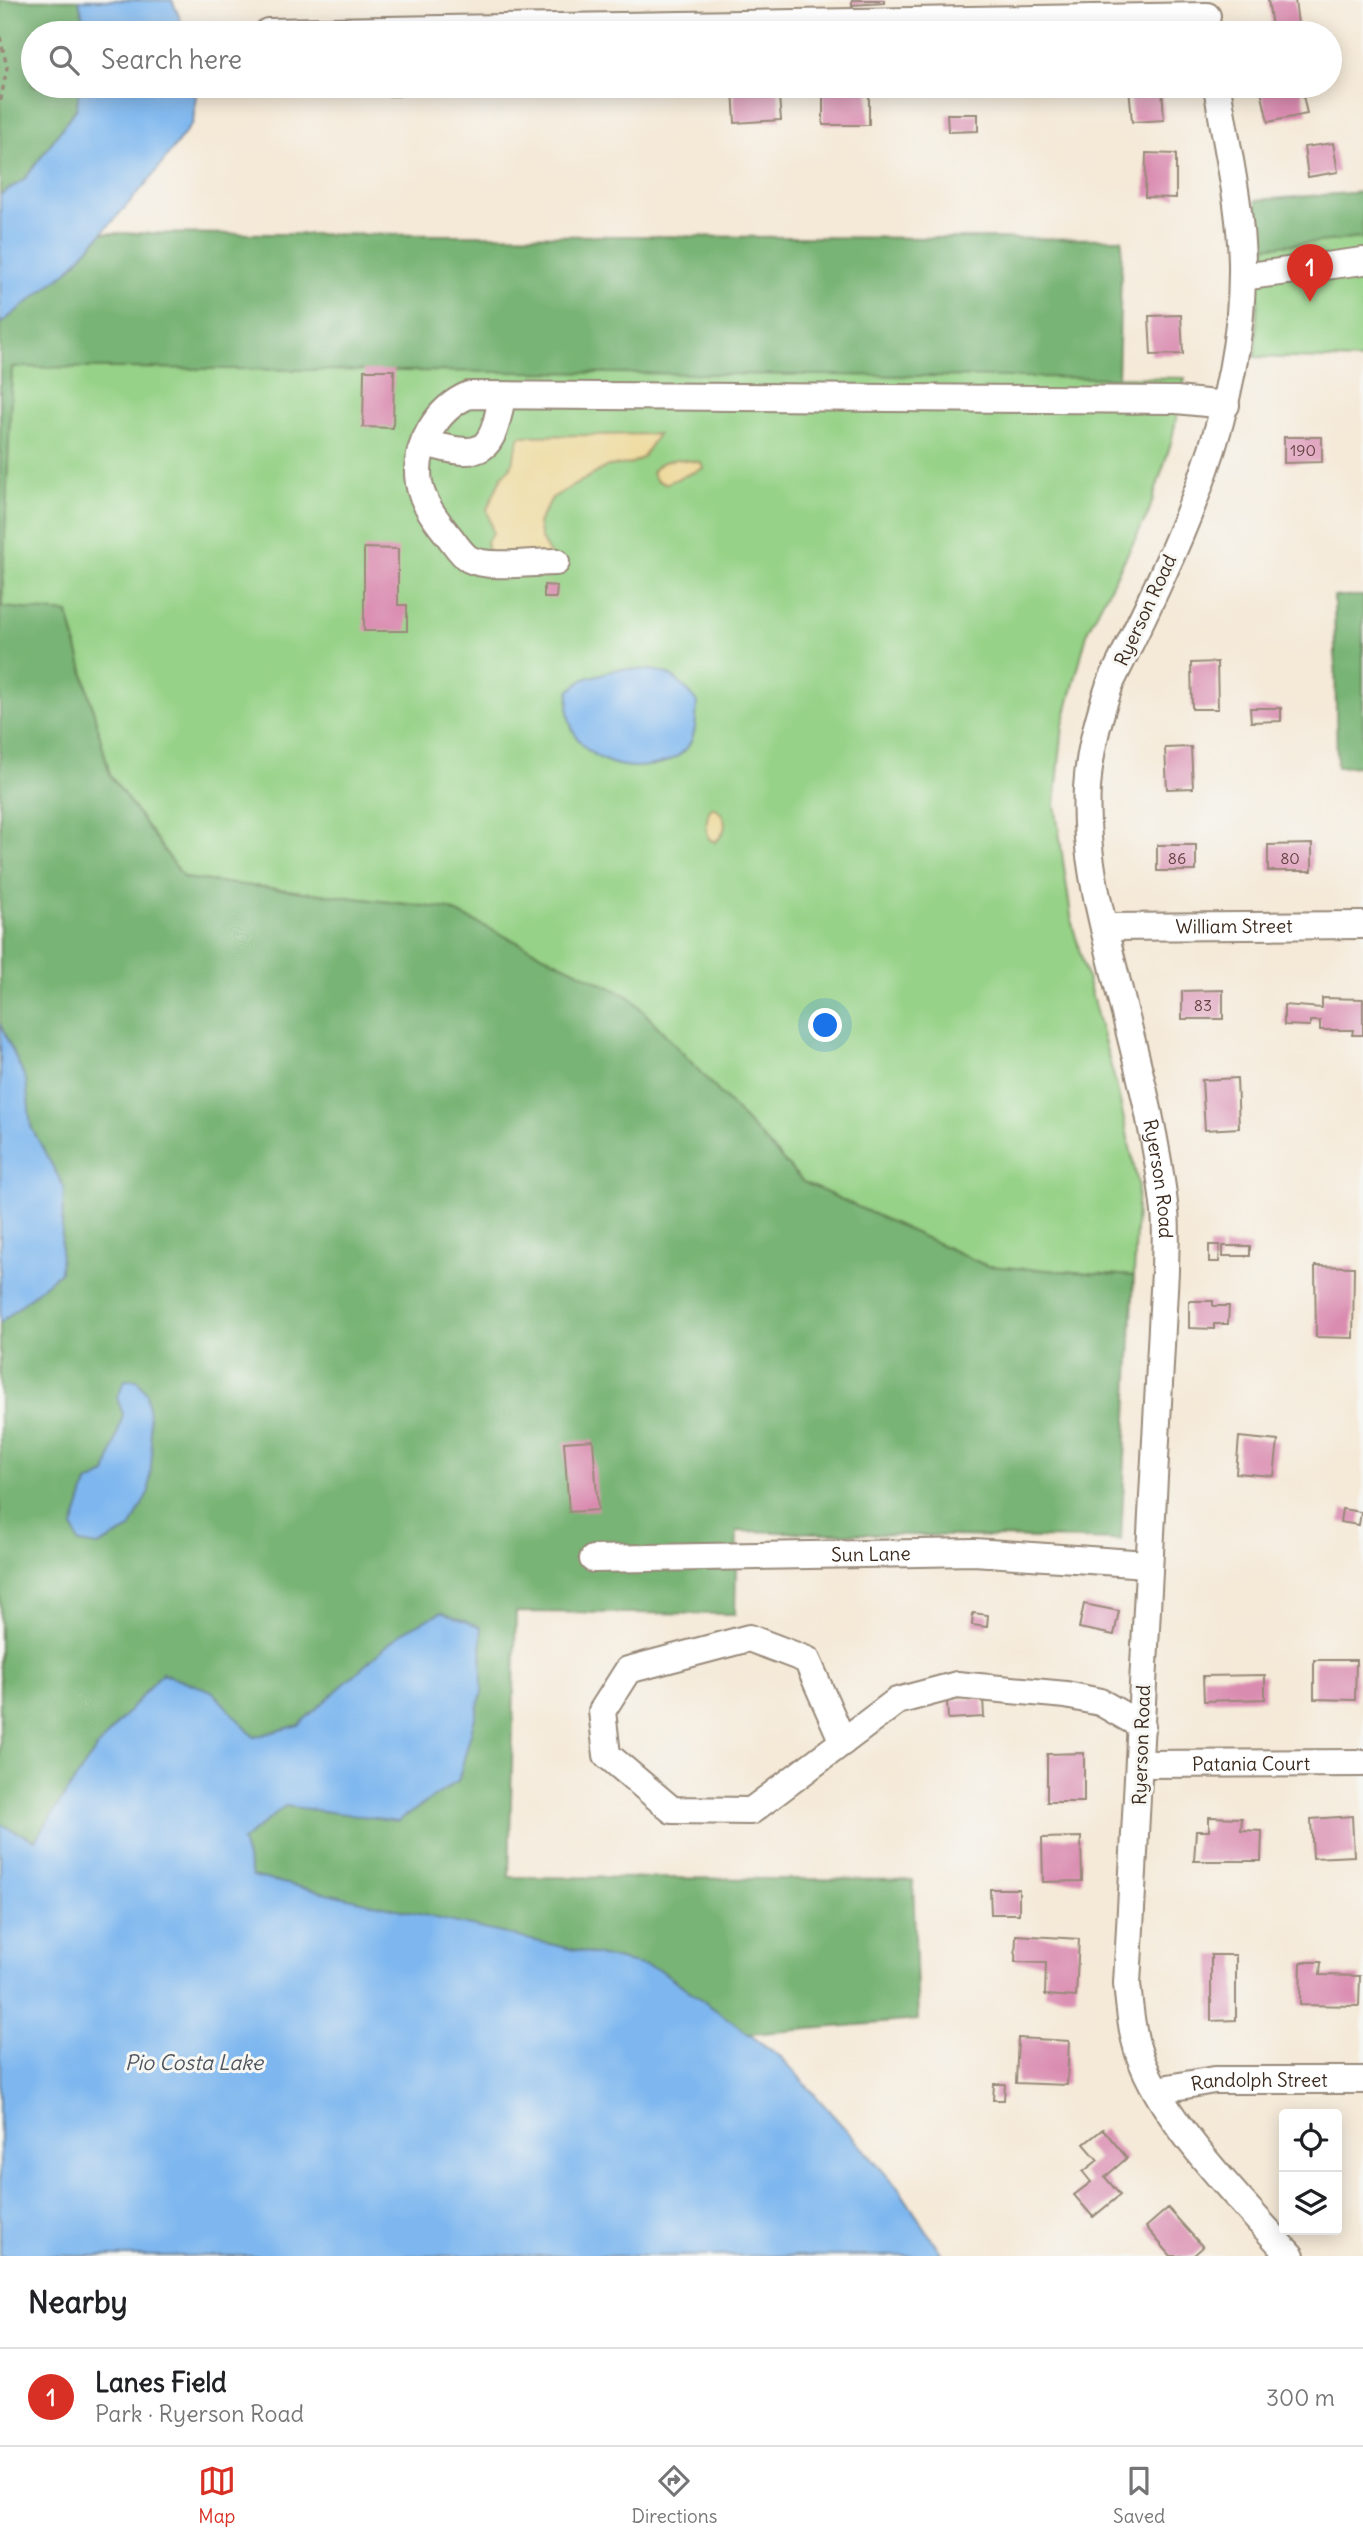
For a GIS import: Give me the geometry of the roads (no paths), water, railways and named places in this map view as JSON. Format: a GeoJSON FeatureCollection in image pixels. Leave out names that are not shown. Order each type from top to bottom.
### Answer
{"type":"FeatureCollection","features":[{"type":"Feature","properties":{"kind":"street"},"geometry":{"type":"LineString","coordinates":[[606,21],[914,11],[1207,16]]}},
{"type":"Feature","properties":{"kind":"street","name":"Ryerson Road"},"geometry":{"type":"LineString","coordinates":[[1219,98],[1238,219],[1242,277],[1236,355],[1226,405],[1184,527],[1110,684],[1091,749],[1087,830],[1104,927],[1149,1120],[1165,1213],[1162,1325],[1147,1564],[1141,1764],[1128,1984],[1132,2025],[1142,2063],[1157,2090],[1226,2184],[1291,2256]]}},
{"type":"Feature","properties":{"kind":"street"},"geometry":{"type":"LineString","coordinates":[[1242,277],[1363,261]]}},
{"type":"Feature","properties":{"kind":"street"},"geometry":{"type":"LineString","coordinates":[[556,562],[481,563],[467,558],[434,517],[419,485],[419,461],[433,425],[451,402],[469,395],[1176,400],[1226,405]]}},
{"type":"Feature","properties":{"kind":"street"},"geometry":{"type":"LineString","coordinates":[[426,443],[454,451],[473,451],[488,445],[495,433],[502,396]]}},
{"type":"Feature","properties":{"kind":"street","name":"William Street"},"geometry":{"type":"LineString","coordinates":[[1104,927],[1363,925]]}},
{"type":"Feature","properties":{"kind":"street","name":"Sun Lane"},"geometry":{"type":"LineString","coordinates":[[593,1559],[974,1552],[1147,1564]]}},
{"type":"Feature","properties":{"kind":"street"},"geometry":{"type":"LineString","coordinates":[[843,1742],[807,1660],[749,1638],[628,1670],[602,1711],[607,1755],[672,1810],[751,1811],[843,1742],[897,1701],[957,1685],[1066,1695],[1100,1702],[1142,1726]]}},
{"type":"Feature","properties":{"kind":"street","name":"Patania Court"},"geometry":{"type":"LineString","coordinates":[[1141,1764],[1363,1763]]}},
{"type":"Feature","properties":{"kind":"street","name":"Randolph Street"},"geometry":{"type":"LineString","coordinates":[[1157,2090],[1213,2080],[1363,2080]]}},
{"type":"Feature","properties":{"kind":"water"},"geometry":{"type":"Polygon","coordinates":[[[79,0],[172,0],[181,21],[83,21],[79,0]]]}},
{"type":"Feature","properties":{"kind":"water"},"geometry":{"type":"Polygon","coordinates":[[[78,98],[196,98],[193,122],[151,178],[68,271],[0,324],[0,195],[25,179],[77,108],[78,98]]]}},
{"type":"Feature","properties":{"kind":"water"},"geometry":{"type":"Polygon","coordinates":[[[618,669],[664,673],[679,682],[697,702],[690,744],[678,756],[653,765],[623,766],[599,758],[580,742],[569,718],[569,691],[584,679],[618,669]]]}},
{"type":"Feature","properties":{"kind":"water"},"geometry":{"type":"Polygon","coordinates":[[[0,1024],[26,1080],[31,1127],[64,1187],[60,1272],[0,1323],[0,1024]]]}},
{"type":"Feature","properties":{"kind":"water"},"geometry":{"type":"Polygon","coordinates":[[[125,1380],[137,1380],[147,1394],[152,1454],[149,1491],[130,1529],[98,1546],[79,1543],[73,1527],[87,1483],[106,1474],[123,1414],[117,1398],[125,1380]]]}},
{"type":"Feature","properties":{"kind":"water","name":"Pio Costa Lake"},"geometry":{"type":"Polygon","coordinates":[[[441,1612],[481,1627],[482,1692],[458,1781],[398,1821],[285,1806],[242,1841],[252,1876],[659,1969],[782,2058],[899,2189],[943,2256],[0,2256],[0,1824],[35,1840],[98,1746],[162,1673],[212,1691],[254,1737],[298,1725],[401,1633],[441,1612]]]}},
{"type":"Feature","properties":{"kind":"place","name":"Lanes Field"},"geometry":{"type":"Point","coordinates":[1310,302]}}]}
